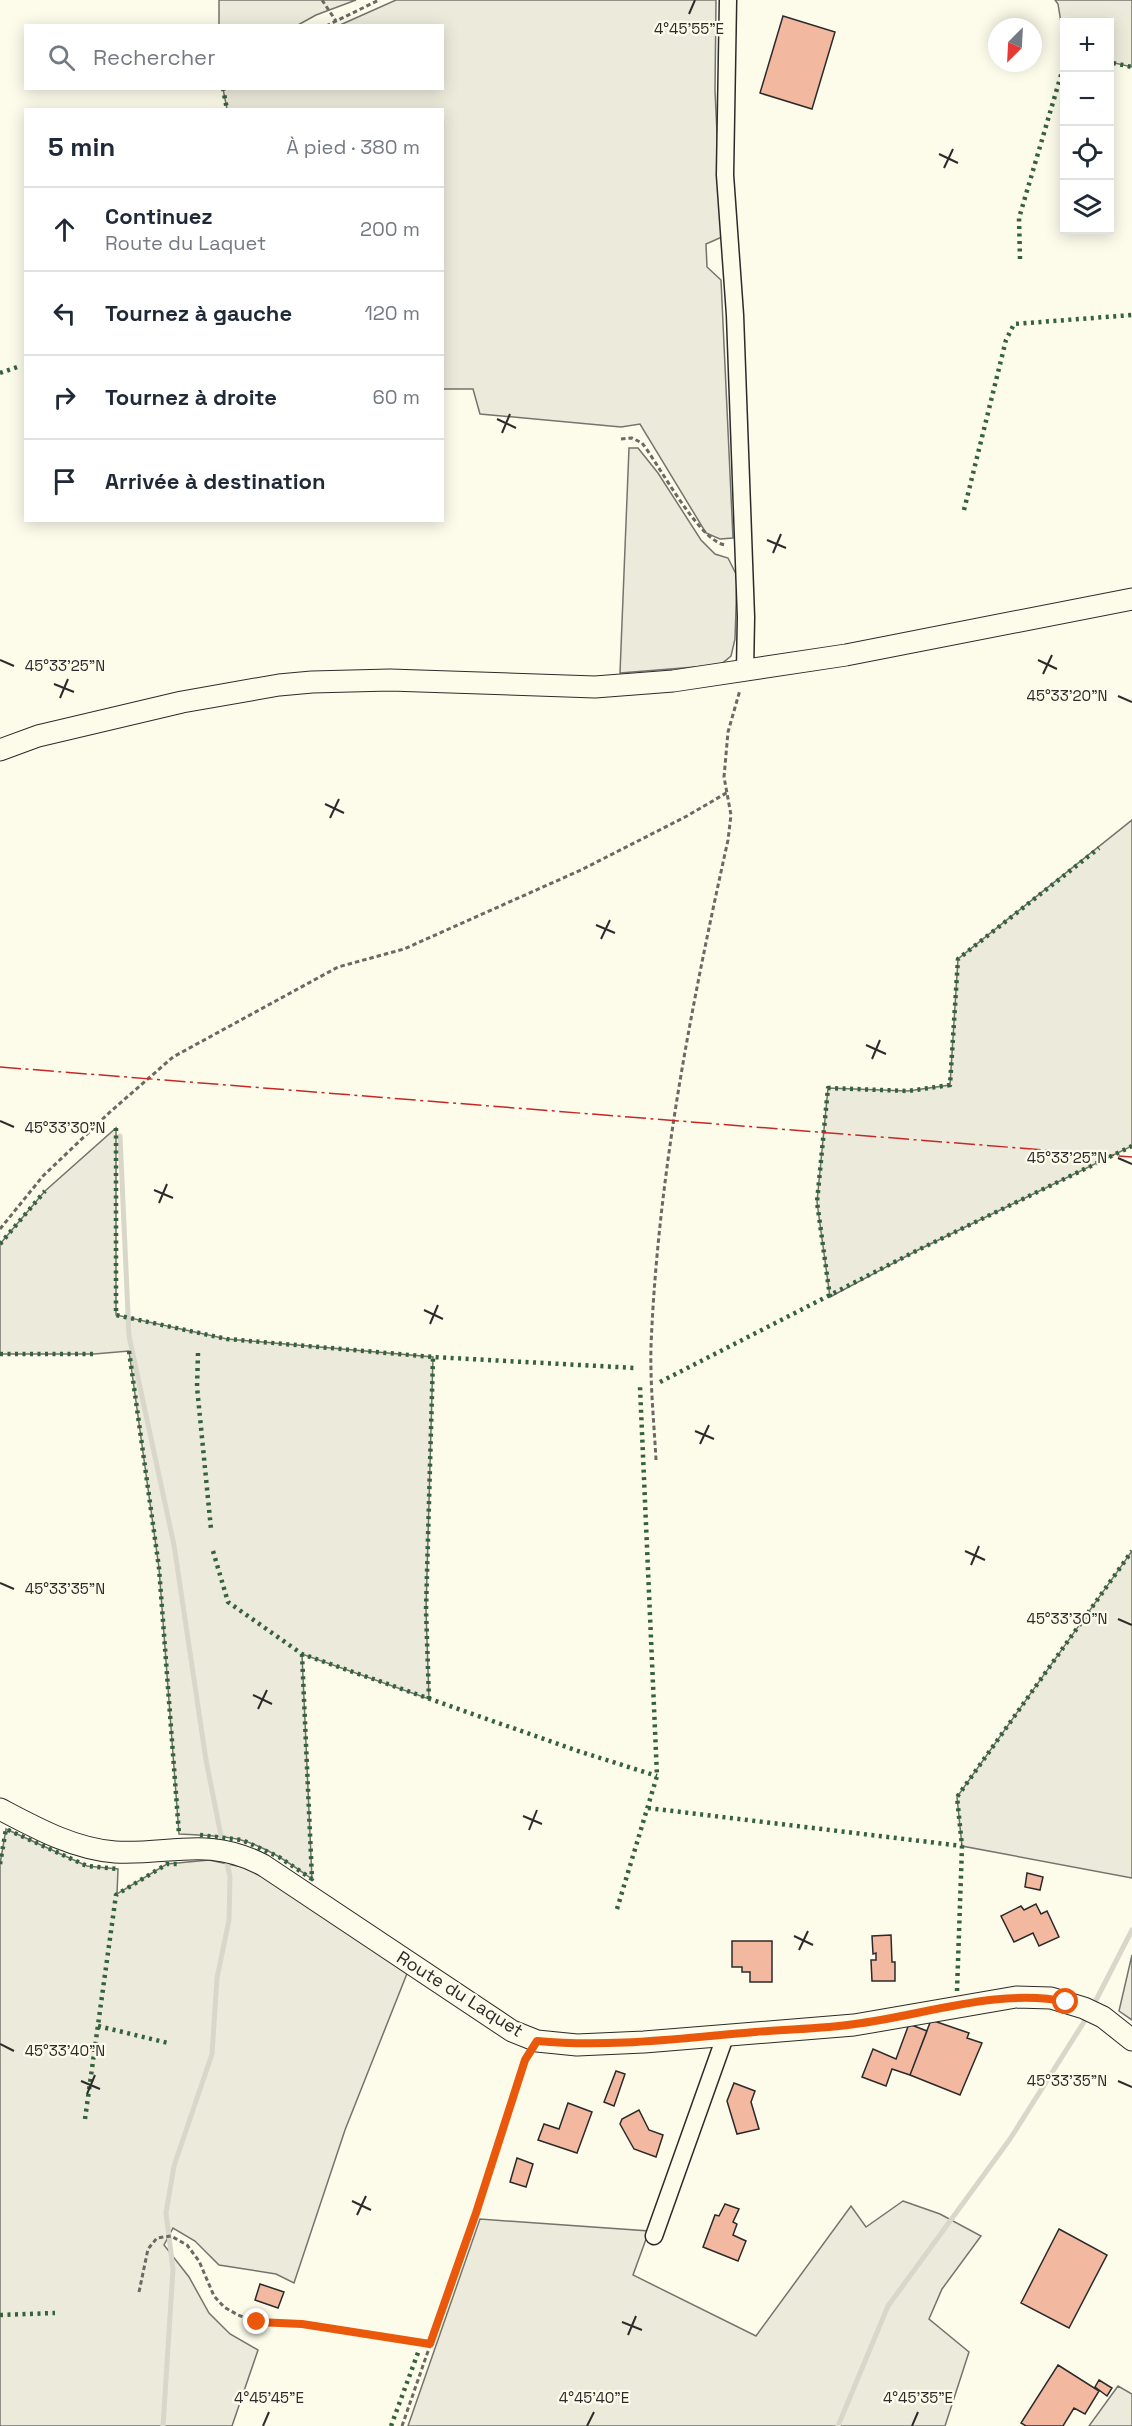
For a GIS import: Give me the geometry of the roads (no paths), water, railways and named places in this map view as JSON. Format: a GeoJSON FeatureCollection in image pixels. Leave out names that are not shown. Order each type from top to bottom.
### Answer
{"type":"FeatureCollection","features":[{"type":"Feature","properties":{"kind":"street"},"geometry":{"type":"LineString","coordinates":[[728,0],[725,175],[735,315],[746,617],[745,671]]}},
{"type":"Feature","properties":{"kind":"street"},"geometry":{"type":"LineString","coordinates":[[0,750],[38,736],[182,702],[290,684],[390,680],[595,687],[662,682],[846,655],[1132,599]]}},
{"type":"Feature","properties":{"kind":"street","name":"Route du Laquet"},"geometry":{"type":"LineString","coordinates":[[0,1809],[72,1843],[114,1852],[184,1847],[213,1848],[244,1855],[263,1865],[512,2031],[537,2041],[577,2045],[644,2042],[854,2025],[1016,1997],[1052,1998],[1084,2008],[1103,2017],[1132,2040]]}},
{"type":"Feature","properties":{"kind":"street"},"geometry":{"type":"LineString","coordinates":[[654,2236],[726,2034]]}},
{"type":"Feature","properties":{"kind":"waterway"},"geometry":{"type":"LineString","coordinates":[[120,1136],[129,1336],[174,1545],[206,1760],[223,1846]]}},
{"type":"Feature","properties":{"kind":"waterway"},"geometry":{"type":"LineString","coordinates":[[163,2426],[173,2269],[166,2213],[174,2166],[212,2054],[217,1978],[229,1920],[230,1877],[226,1858]]}},
{"type":"Feature","properties":{"kind":"waterway"},"geometry":{"type":"LineString","coordinates":[[1093,2006],[1132,1930]]}},
{"type":"Feature","properties":{"kind":"waterway"},"geometry":{"type":"LineString","coordinates":[[838,2426],[888,2306],[1010,2139],[1089,2014]]}}]}
